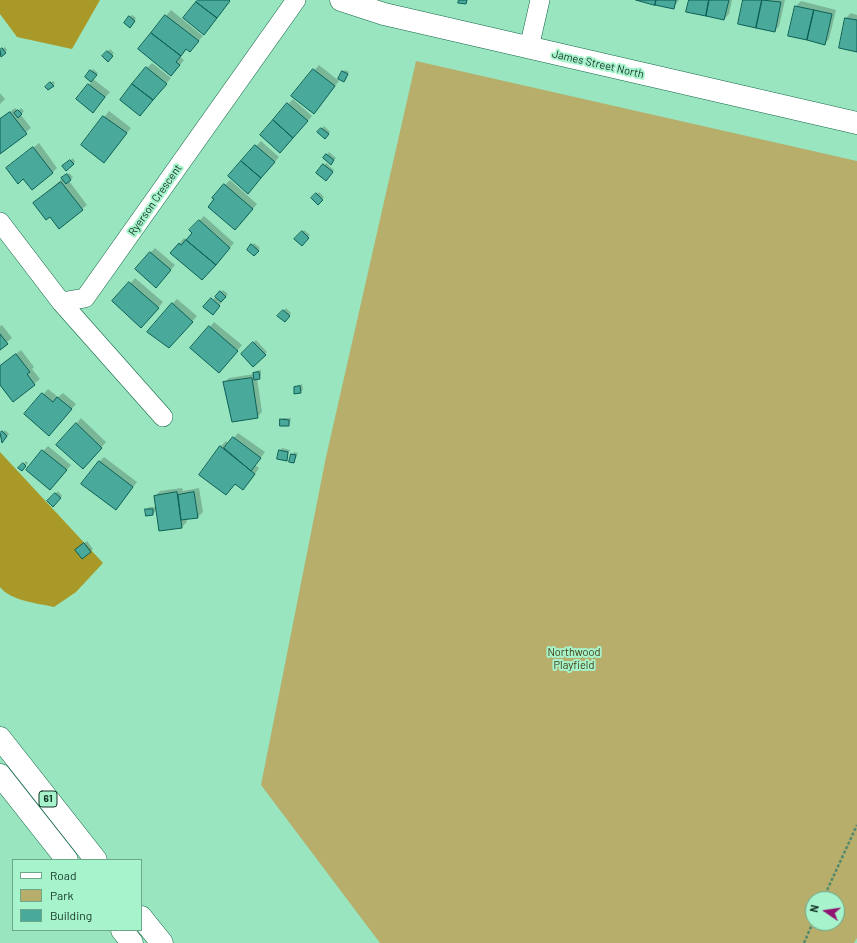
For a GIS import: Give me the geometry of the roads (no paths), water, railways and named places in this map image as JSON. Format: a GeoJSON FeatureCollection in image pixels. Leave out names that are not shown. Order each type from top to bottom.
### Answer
{"type":"FeatureCollection","features":[{"type":"Feature","properties":{"kind":"main road","name":"James Street North"},"geometry":{"type":"LineString","coordinates":[[341,0],[384,14],[857,123]]}},
{"type":"Feature","properties":{"kind":"main road","name":"61"},"geometry":{"type":"LineString","coordinates":[[0,738],[95,859]]}},
{"type":"Feature","properties":{"kind":"main road","name":"61"},"geometry":{"type":"LineString","coordinates":[[0,775],[66,859]]}},
{"type":"Feature","properties":{"kind":"main road"},"geometry":{"type":"LineString","coordinates":[[142,918],[162,943]]}},
{"type":"Feature","properties":{"kind":"main road"},"geometry":{"type":"LineString","coordinates":[[123,931],[132,943]]}},
{"type":"Feature","properties":{"kind":"street","name":"Ryerson Crescent"},"geometry":{"type":"LineString","coordinates":[[61,302],[85,298],[296,0]]}},
{"type":"Feature","properties":{"kind":"street"},"geometry":{"type":"LineString","coordinates":[[529,48],[540,0]]}},
{"type":"Feature","properties":{"kind":"street"},"geometry":{"type":"LineString","coordinates":[[0,222],[61,302],[163,416]]}},
{"type":"Feature","properties":{"kind":"park label","name":"Northwood Playfield"},"geometry":{"type":"Point","coordinates":[574,658]}}]}
